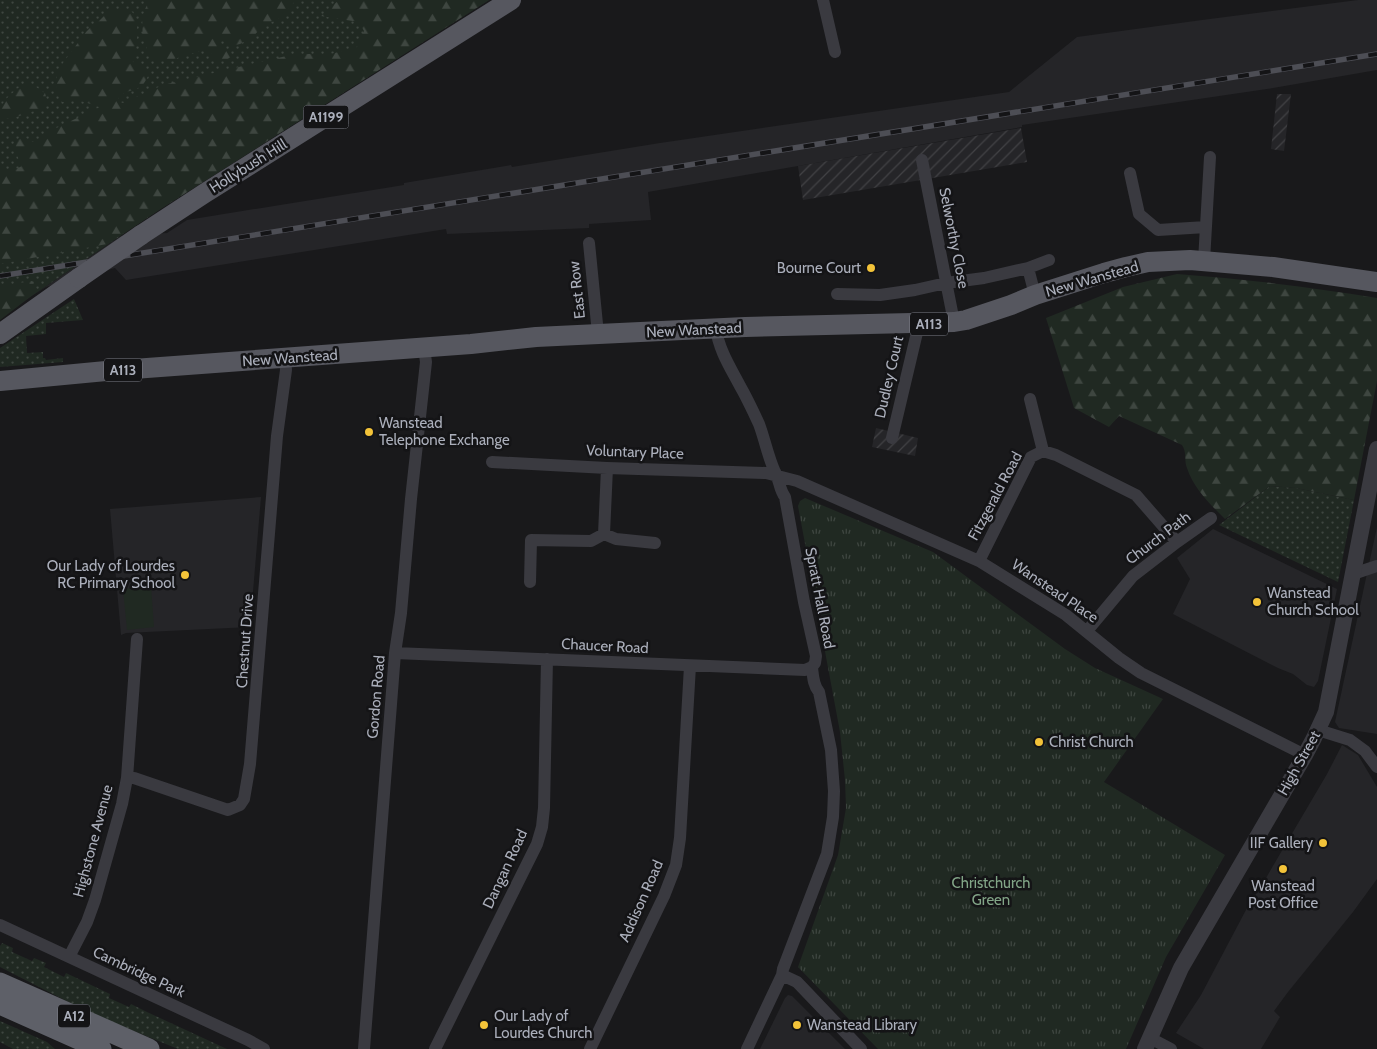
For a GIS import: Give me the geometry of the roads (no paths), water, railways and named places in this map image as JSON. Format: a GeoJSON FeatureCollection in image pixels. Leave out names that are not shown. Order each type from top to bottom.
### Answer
{"type":"FeatureCollection","features":[{"type":"Feature","properties":{"kind":"highway","name":"A12"},"geometry":{"type":"LineString","coordinates":[[0,983],[149,1049]]}},
{"type":"Feature","properties":{"kind":"highway","name":"A12"},"geometry":{"type":"LineString","coordinates":[[0,1004],[101,1049]]}},
{"type":"Feature","properties":{"kind":"main road","name":"Hollybush Hill"},"geometry":{"type":"LineString","coordinates":[[5,329],[214,187],[511,0]]}},
{"type":"Feature","properties":{"kind":"main road","name":"New Wanstead"},"geometry":{"type":"LineString","coordinates":[[0,380],[424,348],[536,337],[716,329],[954,322],[966,320],[1034,295],[1126,266],[1172,260],[1273,267],[1377,282]]}},
{"type":"Feature","properties":{"kind":"street"},"geometry":{"type":"LineString","coordinates":[[823,0],[835,52]]}},
{"type":"Feature","properties":{"kind":"street"},"geometry":{"type":"LineString","coordinates":[[1204,261],[1210,157]]}},
{"type":"Feature","properties":{"kind":"street","name":"Selworthy Close"},"geometry":{"type":"LineString","coordinates":[[922,160],[954,322]]}},
{"type":"Feature","properties":{"kind":"street"},"geometry":{"type":"LineString","coordinates":[[1130,173],[1139,214],[1158,230],[1206,227]]}},
{"type":"Feature","properties":{"kind":"street","name":"East Row"},"geometry":{"type":"LineString","coordinates":[[589,243],[598,334]]}},
{"type":"Feature","properties":{"kind":"street"},"geometry":{"type":"LineString","coordinates":[[837,294],[880,295],[915,290],[946,283],[984,278],[1028,268],[1049,260]]}},
{"type":"Feature","properties":{"kind":"street"},"geometry":{"type":"LineString","coordinates":[[1028,268],[1034,295]]}},
{"type":"Feature","properties":{"kind":"street","name":"Dudley Court"},"geometry":{"type":"LineString","coordinates":[[892,438],[919,324]]}},
{"type":"Feature","properties":{"kind":"street","name":"Spratt Hall Road"},"geometry":{"type":"LineString","coordinates":[[716,329],[722,353],[759,425],[781,492],[785,497],[816,656],[812,667],[815,687],[819,692],[831,750],[834,791],[833,817],[827,854],[782,975],[747,1049]]}},
{"type":"Feature","properties":{"kind":"street","name":"Gordon Road"},"geometry":{"type":"LineString","coordinates":[[364,1049],[395,653],[401,613],[426,362],[424,348]]}},
{"type":"Feature","properties":{"kind":"street","name":"Chestnut Drive"},"geometry":{"type":"LineString","coordinates":[[127,778],[134,778],[228,810],[240,805],[244,799],[250,764],[256,704],[277,436],[286,370],[285,359]]}},
{"type":"Feature","properties":{"kind":"street","name":"Fitzgerald Road"},"geometry":{"type":"LineString","coordinates":[[1030,399],[1043,451]]}},
{"type":"Feature","properties":{"kind":"street","name":"High Street"},"geometry":{"type":"LineString","coordinates":[[1148,1043],[1181,968],[1305,755],[1326,712],[1377,449]]}},
{"type":"Feature","properties":{"kind":"street","name":"Fitzgerald Road"},"geometry":{"type":"LineString","coordinates":[[980,561],[1031,457],[1043,451],[1056,455],[1136,494],[1177,542]]}},
{"type":"Feature","properties":{"kind":"street","name":"Voluntary Place"},"geometry":{"type":"LineString","coordinates":[[492,462],[766,473],[777,476]]}},
{"type":"Feature","properties":{"kind":"street"},"geometry":{"type":"LineString","coordinates":[[604,534],[607,468]]}},
{"type":"Feature","properties":{"kind":"street","name":"Wanstead Place"},"geometry":{"type":"LineString","coordinates":[[777,476],[796,481],[980,561],[1051,605],[1141,673],[1305,755]]}},
{"type":"Feature","properties":{"kind":"street","name":"Church Path"},"geometry":{"type":"LineString","coordinates":[[1087,631],[1133,576],[1211,518]]}},
{"type":"Feature","properties":{"kind":"street"},"geometry":{"type":"LineString","coordinates":[[604,534],[616,539],[655,543]]}},
{"type":"Feature","properties":{"kind":"street"},"geometry":{"type":"LineString","coordinates":[[530,582],[531,540],[591,541],[604,534]]}},
{"type":"Feature","properties":{"kind":"street"},"geometry":{"type":"LineString","coordinates":[[1353,574],[1377,566]]}},
{"type":"Feature","properties":{"kind":"street","name":"Highstone Avenue"},"geometry":{"type":"LineString","coordinates":[[69,957],[95,900],[122,804],[127,778],[137,639]]}},
{"type":"Feature","properties":{"kind":"street","name":"Chaucer Road"},"geometry":{"type":"LineString","coordinates":[[395,653],[805,670],[812,667]]}},
{"type":"Feature","properties":{"kind":"street","name":"Dangan Road"},"geometry":{"type":"LineString","coordinates":[[435,1049],[537,844],[542,827],[547,659]]}},
{"type":"Feature","properties":{"kind":"street","name":"Addison Road"},"geometry":{"type":"LineString","coordinates":[[590,1049],[664,896],[676,865],[680,838],[690,666]]}},
{"type":"Feature","properties":{"kind":"street"},"geometry":{"type":"LineString","coordinates":[[1318,730],[1371,749],[1377,767]]}},
{"type":"Feature","properties":{"kind":"street","name":"Cambridge Park"},"geometry":{"type":"LineString","coordinates":[[0,925],[264,1049]]}},
{"type":"Feature","properties":{"kind":"street"},"geometry":{"type":"LineString","coordinates":[[782,975],[797,982],[861,1049]]}},
{"type":"Feature","properties":{"kind":"street"},"geometry":{"type":"LineString","coordinates":[[1148,1043],[1171,1049]]}},
{"type":"Feature","properties":{"kind":"railway"},"geometry":{"type":"LineString","coordinates":[[0,276],[1377,54]]}},
{"type":"Feature","properties":{"kind":"place","name":"Bourne Court"},"geometry":{"type":"Point","coordinates":[871,268]}},
{"type":"Feature","properties":{"kind":"place","name":"Wanstead Telephone Exchange"},"geometry":{"type":"Point","coordinates":[369,432]}},
{"type":"Feature","properties":{"kind":"place","name":"Our Lady of Lourdes RC Primary School"},"geometry":{"type":"Point","coordinates":[185,575]}},
{"type":"Feature","properties":{"kind":"place","name":"Wanstead Church School"},"geometry":{"type":"Point","coordinates":[1257,602]}},
{"type":"Feature","properties":{"kind":"place","name":"Christ Church"},"geometry":{"type":"Point","coordinates":[1039,742]}},
{"type":"Feature","properties":{"kind":"place","name":"IIF Gallery"},"geometry":{"type":"Point","coordinates":[1323,843]}},
{"type":"Feature","properties":{"kind":"place","name":"Wanstead Post Office"},"geometry":{"type":"Point","coordinates":[1283,869]}},
{"type":"Feature","properties":{"kind":"place","name":"Our Lady of Lourdes Church"},"geometry":{"type":"Point","coordinates":[484,1025]}},
{"type":"Feature","properties":{"kind":"place","name":"Wanstead Library"},"geometry":{"type":"Point","coordinates":[797,1025]}},
{"type":"Feature","properties":{"kind":"park label","name":"Christchurch Green"},"geometry":{"type":"Point","coordinates":[991,892]}}]}
